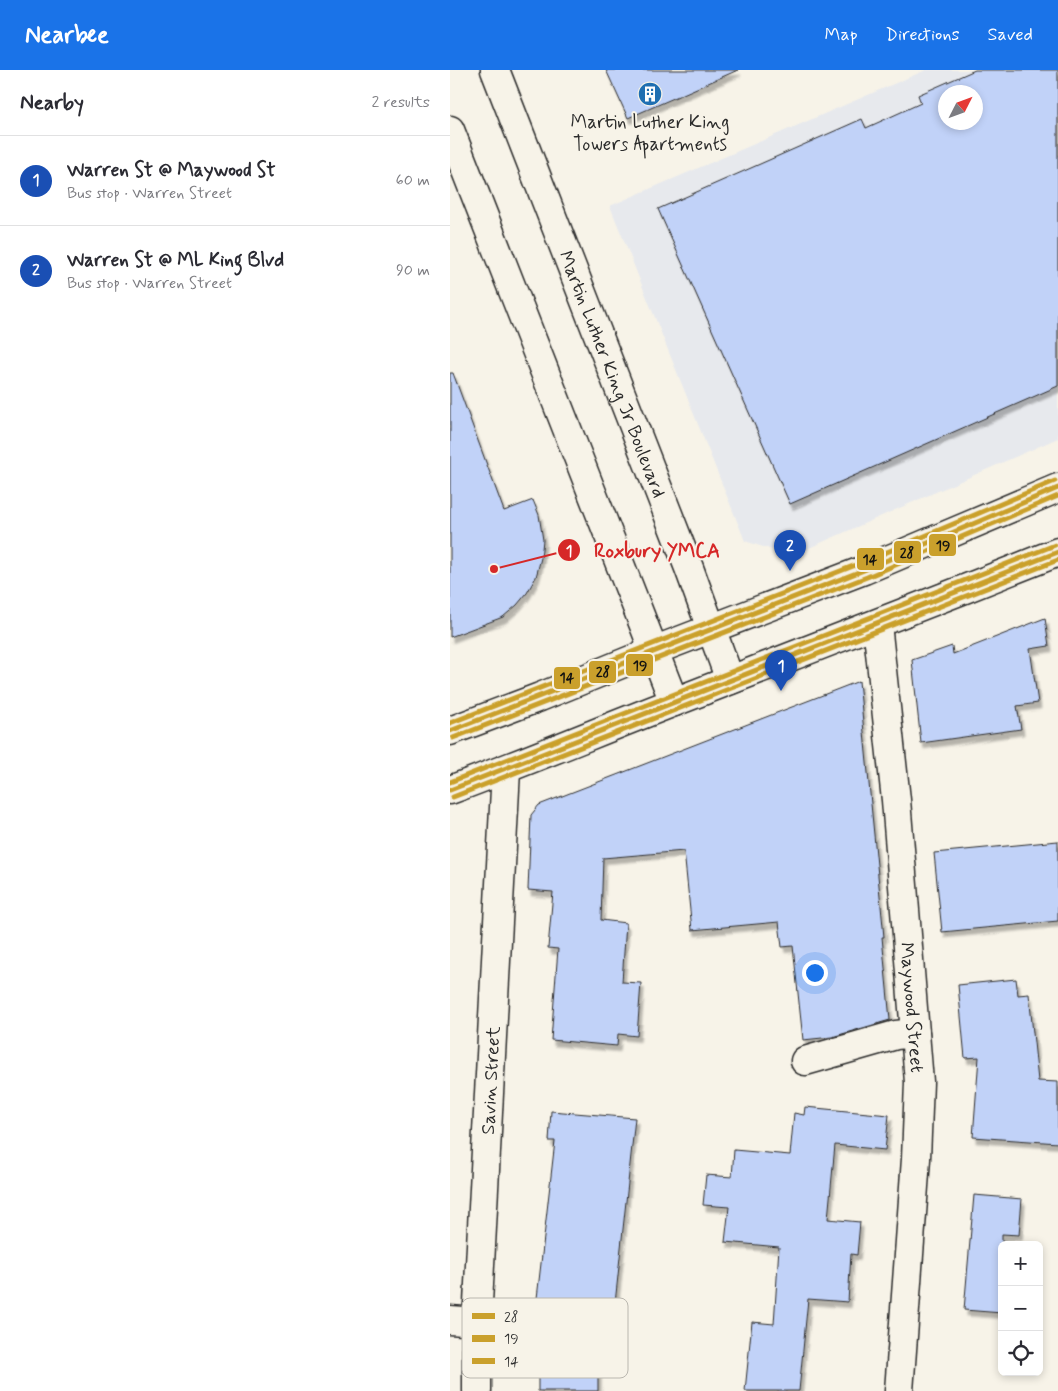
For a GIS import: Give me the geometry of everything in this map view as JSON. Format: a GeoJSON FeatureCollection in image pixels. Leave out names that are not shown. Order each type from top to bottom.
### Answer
{"type":"FeatureCollection","features":[{"type":"Feature","properties":{"kind":"main road","name":"Martin Luther King Jr Boulevard"},"geometry":{"type":"LineString","coordinates":[[495,70],[730,680]]}},
{"type":"Feature","properties":{"kind":"main road"},"geometry":{"type":"LineString","coordinates":[[450,130],[674,702]]}},
{"type":"Feature","properties":{"kind":"main road"},"geometry":{"type":"LineString","coordinates":[[450,731],[864,570],[1058,488]]}},
{"type":"Feature","properties":{"kind":"main road"},"geometry":{"type":"LineString","coordinates":[[450,790],[506,770],[674,702],[1058,552]]}},
{"type":"Feature","properties":{"kind":"main road","name":"Maywood Street"},"geometry":{"type":"LineString","coordinates":[[877,624],[896,800],[919,1082],[916,1158],[899,1391]]}},
{"type":"Feature","properties":{"kind":"main road","name":"Savin Street"},"geometry":{"type":"LineString","coordinates":[[478,1298],[506,770]]}},
{"type":"Feature","properties":{"kind":"main road"},"geometry":{"type":"LineString","coordinates":[[805,1061],[896,1035],[915,1033]]}},
{"type":"Feature","properties":{"kind":"main road","name":"Savin Street"},"geometry":{"type":"LineString","coordinates":[[477,1378],[477,1391]]}},
{"type":"Feature","properties":{"kind":"shaded area"},"geometry":{"type":"Polygon","coordinates":[[[926,70],[1058,70],[1058,438],[791,556],[745,541],[610,206],[926,70]]]}},
{"type":"Feature","properties":{"kind":"building","name":"Martin Luther King Towers Apartments"},"geometry":{"type":"Polygon","coordinates":[[[606,70],[738,70],[628,118],[606,70]]]}},
{"type":"Feature","properties":{"kind":"building"},"geometry":{"type":"Polygon","coordinates":[[[975,70],[1058,70],[1058,386],[790,504],[658,209],[862,119],[866,128],[921,103],[918,95],[938,86],[938,130],[983,130],[983,85],[941,85],[975,70]]]}},
{"type":"Feature","properties":{"kind":"building"},"geometry":{"type":"Polygon","coordinates":[[[450,373],[453,373],[504,511],[533,500],[539,515],[543,540],[536,577],[527,593],[517,605],[503,617],[450,637],[450,373]]]}},
{"type":"Feature","properties":{"kind":"building"},"geometry":{"type":"Polygon","coordinates":[[[1045,618],[1049,646],[1030,649],[1038,703],[1017,706],[1021,729],[921,743],[912,660],[952,646],[953,654],[1045,618]]]}},
{"type":"Feature","properties":{"kind":"building"},"geometry":{"type":"Polygon","coordinates":[[[859,681],[884,937],[882,937],[890,1020],[832,1037],[803,1040],[793,946],[782,947],[779,922],[692,930],[684,851],[603,858],[601,920],[626,923],[622,982],[641,983],[637,1036],[618,1034],[617,1046],[551,1040],[558,949],[548,948],[553,892],[528,890],[531,815],[539,805],[859,681]]]}},
{"type":"Feature","properties":{"kind":"building"},"geometry":{"type":"Polygon","coordinates":[[[1058,841],[1058,921],[942,932],[934,853],[1058,841]]]}},
{"type":"Feature","properties":{"kind":"building"},"geometry":{"type":"Polygon","coordinates":[[[1016,979],[1018,995],[1029,994],[1038,1081],[1058,1082],[1058,1143],[973,1137],[979,1057],[965,1058],[958,985],[1016,979]]]}},
{"type":"Feature","properties":{"kind":"building"},"geometry":{"type":"Polygon","coordinates":[[[805,1107],[889,1115],[885,1150],[835,1145],[828,1219],[860,1222],[857,1255],[851,1254],[848,1302],[808,1299],[799,1391],[745,1391],[752,1322],[774,1324],[779,1247],[725,1242],[729,1207],[703,1205],[706,1175],[732,1177],[734,1150],[790,1155],[794,1113],[804,1115],[805,1107]]]}},
{"type":"Feature","properties":{"kind":"building"},"geometry":{"type":"Polygon","coordinates":[[[551,1111],[635,1118],[616,1298],[537,1298],[555,1141],[549,1141],[551,1111]]]}},
{"type":"Feature","properties":{"kind":"building"},"geometry":{"type":"Polygon","coordinates":[[[974,1195],[1022,1199],[1019,1235],[1002,1234],[1002,1241],[998,1241],[998,1313],[964,1310],[974,1195]]]}},
{"type":"Feature","properties":{"kind":"building"},"geometry":{"type":"Polygon","coordinates":[[[538,1378],[598,1378],[598,1391],[538,1391],[538,1378]]]}},
{"type":"Feature","properties":{"kind":"transit line","name":"14"},"geometry":{"type":"LineString","coordinates":[[450,723],[861,563],[1055,481]]}},
{"type":"Feature","properties":{"kind":"transit line","name":"28"},"geometry":{"type":"LineString","coordinates":[[450,731],[864,570],[1058,488]]}},
{"type":"Feature","properties":{"kind":"transit line","name":"19"},"geometry":{"type":"LineString","coordinates":[[453,738],[867,577],[1058,496]]}},
{"type":"Feature","properties":{"kind":"transit line","name":"14"},"geometry":{"type":"LineString","coordinates":[[450,782],[1055,545]]}},
{"type":"Feature","properties":{"kind":"transit line","name":"28"},"geometry":{"type":"LineString","coordinates":[[450,790],[1058,552]]}},
{"type":"Feature","properties":{"kind":"transit line","name":"19"},"geometry":{"type":"LineString","coordinates":[[453,797],[1058,560]]}},
{"type":"Feature","properties":{"kind":"place","name":"Martin Luther King Towers Apartments"},"geometry":{"type":"Point","coordinates":[650,94]}},
{"type":"Feature","properties":{"kind":"place","name":"Roxbury YMCA"},"geometry":{"type":"Point","coordinates":[494,569]}},
{"type":"Feature","properties":{"kind":"place","name":"Warren St @ ML King Blvd"},"geometry":{"type":"Point","coordinates":[790,571]}},
{"type":"Feature","properties":{"kind":"place","name":"Warren St @ Maywood St"},"geometry":{"type":"Point","coordinates":[781,691]}}]}
